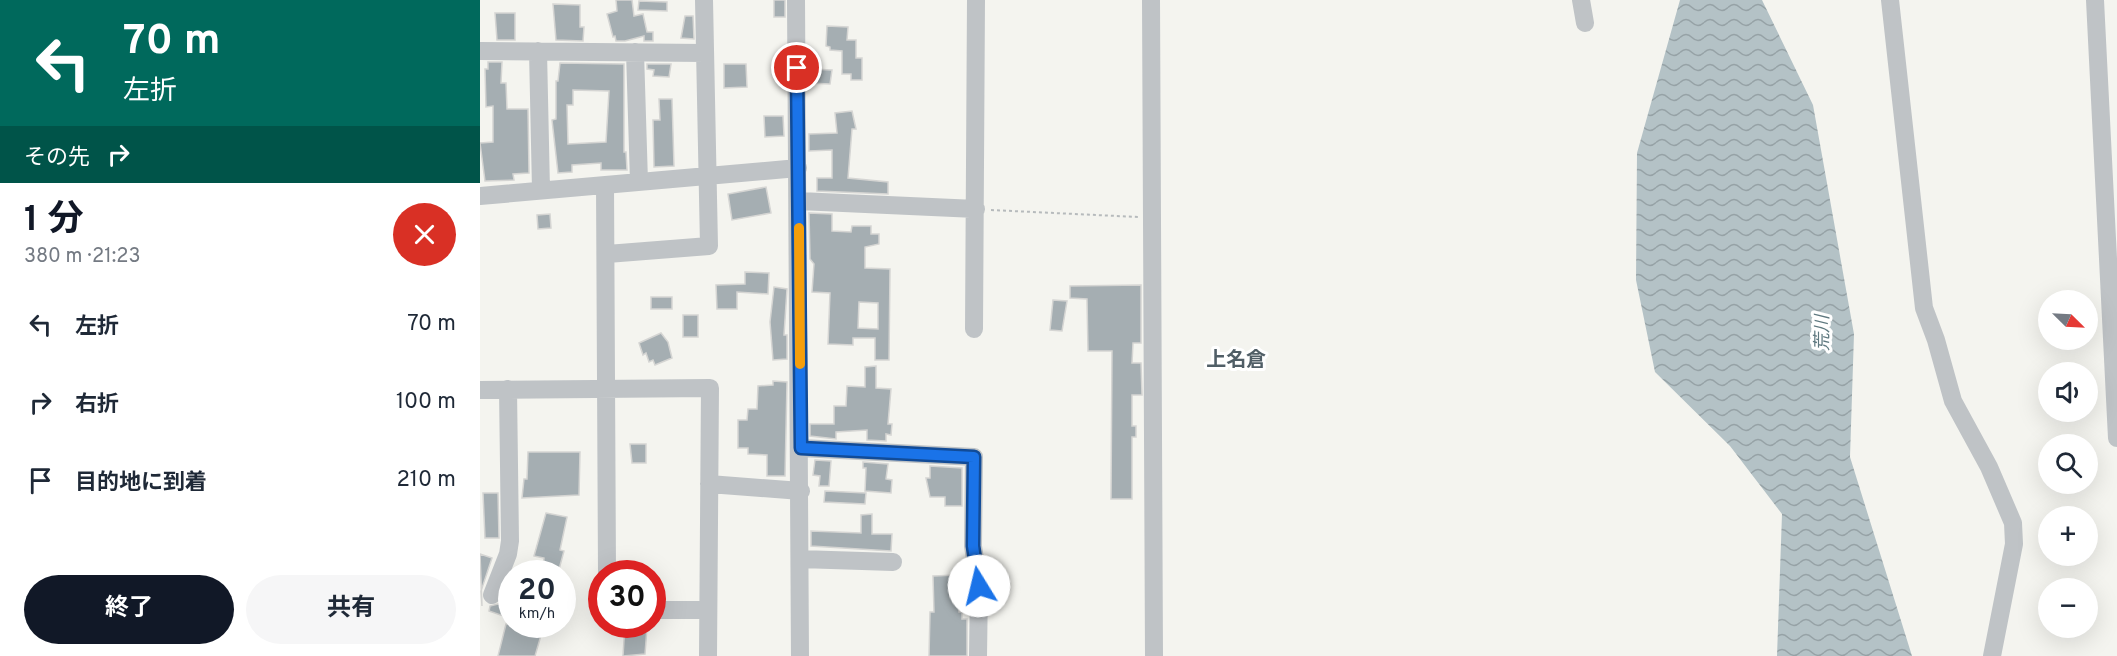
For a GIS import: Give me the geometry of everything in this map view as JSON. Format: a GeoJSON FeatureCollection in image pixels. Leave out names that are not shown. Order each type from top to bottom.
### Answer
{"type":"FeatureCollection","features":[{"type":"Feature","properties":{"kind":"street"},"geometry":{"type":"LineString","coordinates":[[607,254],[709,246],[704,0]]}},
{"type":"Feature","properties":{"kind":"street"},"geometry":{"type":"LineString","coordinates":[[796,0],[801,448],[800,656]]}},
{"type":"Feature","properties":{"kind":"street"},"geometry":{"type":"LineString","coordinates":[[974,329],[976,0]]}},
{"type":"Feature","properties":{"kind":"street"},"geometry":{"type":"LineString","coordinates":[[1151,0],[1154,656]]}},
{"type":"Feature","properties":{"kind":"street"},"geometry":{"type":"LineString","coordinates":[[1581,0],[1586,23]]}},
{"type":"Feature","properties":{"kind":"street"},"geometry":{"type":"LineString","coordinates":[[1890,0],[1924,308],[1936,340],[1953,401],[1989,467],[2009,508],[2013,523],[2013,544],[1992,656]]}},
{"type":"Feature","properties":{"kind":"street"},"geometry":{"type":"LineString","coordinates":[[2095,0],[2117,438]]}},
{"type":"Feature","properties":{"kind":"street"},"geometry":{"type":"LineString","coordinates":[[480,51],[705,53]]}},
{"type":"Feature","properties":{"kind":"street"},"geometry":{"type":"LineString","coordinates":[[538,51],[541,190]]}},
{"type":"Feature","properties":{"kind":"street"},"geometry":{"type":"LineString","coordinates":[[635,52],[639,182]]}},
{"type":"Feature","properties":{"kind":"street"},"geometry":{"type":"LineString","coordinates":[[480,196],[798,168]]}},
{"type":"Feature","properties":{"kind":"street"},"geometry":{"type":"LineString","coordinates":[[605,184],[608,560]]}},
{"type":"Feature","properties":{"kind":"street"},"geometry":{"type":"LineString","coordinates":[[799,201],[976,209]]}},
{"type":"Feature","properties":{"kind":"street"},"geometry":{"type":"LineString","coordinates":[[480,390],[710,388],[708,656]]}},
{"type":"Feature","properties":{"kind":"street"},"geometry":{"type":"LineString","coordinates":[[492,595],[508,554],[510,541],[508,389]]}},
{"type":"Feature","properties":{"kind":"street"},"geometry":{"type":"LineString","coordinates":[[801,448],[974,457],[973,546],[979,586],[978,656]]}},
{"type":"Feature","properties":{"kind":"street"},"geometry":{"type":"LineString","coordinates":[[709,484],[801,491]]}},
{"type":"Feature","properties":{"kind":"street"},"geometry":{"type":"LineString","coordinates":[[800,559],[893,562]]}},
{"type":"Feature","properties":{"kind":"street"},"geometry":{"type":"LineString","coordinates":[[666,610],[708,610]]}},
{"type":"Feature","properties":{"kind":"path"},"geometry":{"type":"LineString","coordinates":[[976,209],[1153,218]]}},
{"type":"Feature","properties":{"kind":"water","name":"荒川"},"geometry":{"type":"Polygon","coordinates":[[[1680,0],[1762,0],[1813,105],[1854,334],[1850,457],[1912,656],[1777,656],[1782,514],[1730,446],[1655,372],[1636,280],[1637,153],[1680,0]]]}},
{"type":"Feature","properties":{"kind":"building"},"geometry":{"type":"Polygon","coordinates":[[[616,0],[632,0],[634,16],[643,14],[647,32],[653,32],[653,41],[644,41],[644,36],[616,41],[607,14],[617,11],[616,0]]]}},
{"type":"Feature","properties":{"kind":"building"},"geometry":{"type":"Polygon","coordinates":[[[774,0],[785,0],[785,17],[774,17],[774,0]]]}},
{"type":"Feature","properties":{"kind":"building"},"geometry":{"type":"Polygon","coordinates":[[[639,1],[667,2],[667,11],[638,10],[639,1]]]}},
{"type":"Feature","properties":{"kind":"building"},"geometry":{"type":"Polygon","coordinates":[[[553,4],[580,5],[580,27],[584,27],[583,41],[556,40],[553,4]]]}},
{"type":"Feature","properties":{"kind":"building"},"geometry":{"type":"Polygon","coordinates":[[[495,13],[515,13],[515,40],[497,40],[495,13]]]}},
{"type":"Feature","properties":{"kind":"building"},"geometry":{"type":"Polygon","coordinates":[[[685,16],[693,16],[694,39],[681,38],[685,16]]]}},
{"type":"Feature","properties":{"kind":"building"},"geometry":{"type":"Polygon","coordinates":[[[827,26],[848,27],[847,40],[856,40],[856,58],[862,58],[862,80],[851,80],[851,74],[842,74],[842,51],[830,50],[830,47],[826,46],[827,26]]]}},
{"type":"Feature","properties":{"kind":"building"},"geometry":{"type":"Polygon","coordinates":[[[488,62],[502,62],[501,83],[506,83],[507,109],[528,109],[529,173],[513,174],[514,180],[485,181],[480,143],[493,142],[493,106],[486,107],[485,69],[488,69],[488,62]]]}},
{"type":"Feature","properties":{"kind":"building"},"geometry":{"type":"Polygon","coordinates":[[[560,63],[624,64],[624,152],[626,152],[627,170],[601,170],[601,163],[572,165],[572,172],[558,173],[552,120],[556,119],[556,81],[558,81],[560,63]],[[573,90],[573,105],[567,105],[568,144],[606,142],[609,91],[573,90]]]}},
{"type":"Feature","properties":{"kind":"building"},"geometry":{"type":"Polygon","coordinates":[[[647,64],[671,64],[669,77],[653,76],[654,70],[647,69],[647,64]]]}},
{"type":"Feature","properties":{"kind":"building"},"geometry":{"type":"Polygon","coordinates":[[[724,64],[746,64],[747,87],[724,88],[724,64]]]}},
{"type":"Feature","properties":{"kind":"building"},"geometry":{"type":"Polygon","coordinates":[[[809,69],[832,70],[830,84],[808,83],[809,69]]]}},
{"type":"Feature","properties":{"kind":"building"},"geometry":{"type":"Polygon","coordinates":[[[659,99],[672,99],[674,166],[654,167],[653,120],[660,120],[659,99]]]}},
{"type":"Feature","properties":{"kind":"building"},"geometry":{"type":"Polygon","coordinates":[[[852,111],[856,129],[852,129],[848,178],[888,182],[888,194],[817,191],[817,178],[832,178],[832,150],[809,151],[809,134],[837,133],[835,113],[852,111]]]}},
{"type":"Feature","properties":{"kind":"building"},"geometry":{"type":"Polygon","coordinates":[[[764,116],[783,116],[784,136],[765,137],[764,116]]]}},
{"type":"Feature","properties":{"kind":"building"},"geometry":{"type":"Polygon","coordinates":[[[766,187],[771,213],[732,220],[728,194],[766,187]]]}},
{"type":"Feature","properties":{"kind":"building"},"geometry":{"type":"Polygon","coordinates":[[[809,213],[832,214],[832,231],[851,232],[852,226],[871,226],[871,234],[879,234],[879,244],[865,247],[865,268],[890,269],[889,360],[875,360],[875,338],[853,338],[853,345],[828,344],[830,293],[812,292],[814,264],[810,259],[809,213]],[[859,302],[858,328],[878,329],[878,303],[859,302]]]}},
{"type":"Feature","properties":{"kind":"building"},"geometry":{"type":"Polygon","coordinates":[[[550,214],[551,228],[538,229],[537,215],[550,214]]]}},
{"type":"Feature","properties":{"kind":"building"},"geometry":{"type":"Polygon","coordinates":[[[745,272],[769,273],[768,294],[737,292],[737,309],[717,309],[716,285],[745,284],[745,272]]]}},
{"type":"Feature","properties":{"kind":"building"},"geometry":{"type":"Polygon","coordinates":[[[1141,285],[1141,343],[1133,343],[1132,363],[1141,363],[1142,395],[1132,395],[1132,426],[1136,426],[1136,437],[1132,437],[1132,499],[1111,499],[1112,351],[1088,351],[1087,299],[1070,298],[1070,286],[1141,285]]]}},
{"type":"Feature","properties":{"kind":"building"},"geometry":{"type":"Polygon","coordinates":[[[774,287],[787,289],[784,335],[787,335],[787,359],[773,360],[770,322],[774,287]]]}},
{"type":"Feature","properties":{"kind":"building"},"geometry":{"type":"Polygon","coordinates":[[[651,297],[672,297],[672,309],[651,309],[651,297]]]}},
{"type":"Feature","properties":{"kind":"building"},"geometry":{"type":"Polygon","coordinates":[[[1053,300],[1067,301],[1062,331],[1050,330],[1053,300]]]}},
{"type":"Feature","properties":{"kind":"building"},"geometry":{"type":"Polygon","coordinates":[[[683,315],[698,315],[698,337],[683,337],[683,315]]]}},
{"type":"Feature","properties":{"kind":"building"},"geometry":{"type":"Polygon","coordinates":[[[661,333],[668,342],[672,358],[655,365],[653,360],[649,362],[646,353],[643,355],[639,343],[661,333]]]}},
{"type":"Feature","properties":{"kind":"building"},"geometry":{"type":"Polygon","coordinates":[[[876,366],[876,388],[891,389],[888,424],[892,424],[891,435],[886,434],[886,441],[867,440],[867,430],[836,432],[836,439],[810,436],[810,424],[834,424],[834,406],[846,406],[847,386],[865,387],[865,367],[876,366]]]}},
{"type":"Feature","properties":{"kind":"building"},"geometry":{"type":"Polygon","coordinates":[[[773,381],[787,382],[785,476],[767,476],[767,455],[748,454],[748,448],[738,448],[738,420],[747,420],[748,409],[757,409],[758,386],[773,385],[773,381]]]}},
{"type":"Feature","properties":{"kind":"building"},"geometry":{"type":"Polygon","coordinates":[[[630,444],[646,444],[646,463],[632,463],[630,444]]]}},
{"type":"Feature","properties":{"kind":"building"},"geometry":{"type":"Polygon","coordinates":[[[528,452],[580,452],[579,495],[522,498],[524,479],[527,479],[528,452]]]}},
{"type":"Feature","properties":{"kind":"building"},"geometry":{"type":"Polygon","coordinates":[[[815,460],[831,461],[829,486],[819,486],[820,476],[813,475],[815,460]]]}},
{"type":"Feature","properties":{"kind":"building"},"geometry":{"type":"Polygon","coordinates":[[[863,462],[888,464],[886,479],[892,480],[891,493],[865,491],[866,468],[863,468],[863,462]]]}},
{"type":"Feature","properties":{"kind":"building"},"geometry":{"type":"Polygon","coordinates":[[[930,466],[962,468],[962,506],[945,506],[945,497],[930,497],[926,478],[930,478],[930,466]]]}},
{"type":"Feature","properties":{"kind":"building"},"geometry":{"type":"Polygon","coordinates":[[[825,491],[866,493],[865,504],[824,502],[825,491]]]}},
{"type":"Feature","properties":{"kind":"building"},"geometry":{"type":"Polygon","coordinates":[[[483,493],[498,493],[499,538],[485,538],[483,493]]]}},
{"type":"Feature","properties":{"kind":"building"},"geometry":{"type":"Polygon","coordinates":[[[546,513],[567,517],[560,550],[564,551],[562,560],[544,560],[544,558],[534,556],[546,513]]]}},
{"type":"Feature","properties":{"kind":"building"},"geometry":{"type":"Polygon","coordinates":[[[872,514],[872,534],[892,534],[891,551],[811,546],[811,531],[861,533],[861,515],[872,514]]]}},
{"type":"Feature","properties":{"kind":"building"},"geometry":{"type":"Polygon","coordinates":[[[480,554],[492,558],[481,590],[480,554]]]}},
{"type":"Feature","properties":{"kind":"building"},"geometry":{"type":"Polygon","coordinates":[[[958,575],[959,612],[962,612],[962,619],[967,619],[967,656],[929,656],[930,612],[934,612],[933,576],[958,575]]]}},
{"type":"Feature","properties":{"kind":"building"},"geometry":{"type":"Polygon","coordinates":[[[498,604],[498,614],[489,611],[490,606],[498,604]]]}},
{"type":"Feature","properties":{"kind":"building"},"geometry":{"type":"Polygon","coordinates":[[[502,638],[540,638],[535,656],[498,656],[502,638]]]}},
{"type":"Feature","properties":{"kind":"building"},"geometry":{"type":"Polygon","coordinates":[[[624,638],[646,638],[645,654],[623,656],[624,638]]]}},
{"type":"Feature","properties":{"kind":"slow traffic"},"geometry":{"type":"LineString","coordinates":[[799,228],[800,364]]}},
{"type":"Feature","properties":{"kind":"district","name":"上名倉"},"geometry":{"type":"Point","coordinates":[1236,359]}},
{"type":"Feature","properties":{"kind":"route"},"geometry":{"type":"LineString","coordinates":[[797,68],[801,448],[974,457],[973,546],[979,586]]}}]}
